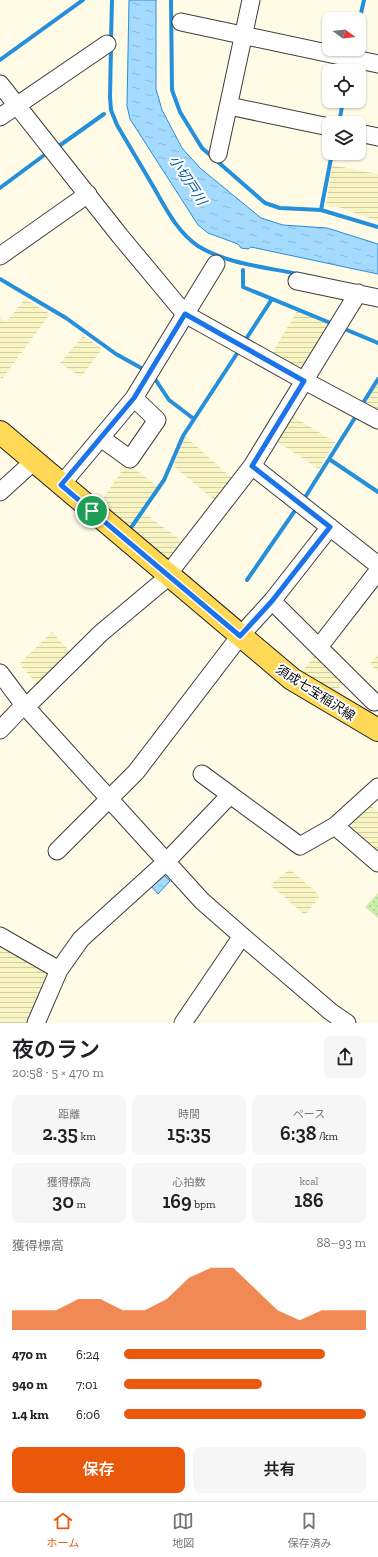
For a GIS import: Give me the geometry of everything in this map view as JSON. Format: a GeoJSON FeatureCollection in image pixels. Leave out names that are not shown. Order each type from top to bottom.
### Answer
{"type":"FeatureCollection","features":[{"type":"Feature","properties":{"kind":"main road","name":"須成七宝稲沢線"},"geometry":{"type":"LineString","coordinates":[[0,432],[33,462],[292,679],[357,719],[378,730]]}},
{"type":"Feature","properties":{"kind":"street"},"geometry":{"type":"LineString","coordinates":[[218,154],[251,0]]}},
{"type":"Feature","properties":{"kind":"street"},"geometry":{"type":"LineString","coordinates":[[181,22],[378,64]]}},
{"type":"Feature","properties":{"kind":"street"},"geometry":{"type":"LineString","coordinates":[[0,117],[107,44]]}},
{"type":"Feature","properties":{"kind":"street"},"geometry":{"type":"LineString","coordinates":[[0,84],[120,236],[185,314],[304,381],[378,420]]}},
{"type":"Feature","properties":{"kind":"street"},"geometry":{"type":"LineString","coordinates":[[229,106],[322,126]]}},
{"type":"Feature","properties":{"kind":"street"},"geometry":{"type":"LineString","coordinates":[[366,134],[378,137]]}},
{"type":"Feature","properties":{"kind":"street"},"geometry":{"type":"LineString","coordinates":[[0,256],[88,194]]}},
{"type":"Feature","properties":{"kind":"street"},"geometry":{"type":"LineString","coordinates":[[61,485],[134,398],[216,264]]}},
{"type":"Feature","properties":{"kind":"street"},"geometry":{"type":"LineString","coordinates":[[297,281],[378,298]]}},
{"type":"Feature","properties":{"kind":"street"},"geometry":{"type":"LineString","coordinates":[[0,730],[101,634],[162,582],[252,466],[358,293]]}},
{"type":"Feature","properties":{"kind":"street"},"geometry":{"type":"LineString","coordinates":[[100,438],[130,459],[157,420],[134,398]]}},
{"type":"Feature","properties":{"kind":"street"},"geometry":{"type":"LineString","coordinates":[[0,492],[33,462]]}},
{"type":"Feature","properties":{"kind":"street"},"geometry":{"type":"LineString","coordinates":[[252,466],[376,561],[319,647]]}},
{"type":"Feature","properties":{"kind":"street"},"geometry":{"type":"LineString","coordinates":[[56,851],[145,760],[240,636],[272,601],[330,527]]}},
{"type":"Feature","properties":{"kind":"street"},"geometry":{"type":"LineString","coordinates":[[272,601],[376,700],[357,719]]}},
{"type":"Feature","properties":{"kind":"street"},"geometry":{"type":"LineString","coordinates":[[0,673],[25,706],[202,901],[331,1012],[347,1023]]}},
{"type":"Feature","properties":{"kind":"street"},"geometry":{"type":"LineString","coordinates":[[202,774],[300,846],[335,826],[378,787]]}},
{"type":"Feature","properties":{"kind":"street"},"geometry":{"type":"LineString","coordinates":[[36,1023],[59,970],[81,939],[167,861],[230,795]]}},
{"type":"Feature","properties":{"kind":"street"},"geometry":{"type":"LineString","coordinates":[[335,826],[378,863]]}},
{"type":"Feature","properties":{"kind":"street"},"geometry":{"type":"LineString","coordinates":[[0,936],[59,970]]}},
{"type":"Feature","properties":{"kind":"street"},"geometry":{"type":"LineString","coordinates":[[183,1023],[242,936]]}},
{"type":"Feature","properties":{"kind":"shaded area"},"geometry":{"type":"Polygon","coordinates":[[[332,165],[378,174],[378,221],[338,207],[326,206],[332,165]]]}},
{"type":"Feature","properties":{"kind":"shaded area"},"geometry":{"type":"Polygon","coordinates":[[[25,299],[50,314],[2,379],[0,377],[0,317],[6,322],[25,299]]]}},
{"type":"Feature","properties":{"kind":"shaded area"},"geometry":{"type":"Polygon","coordinates":[[[297,311],[333,326],[300,374],[270,357],[297,311]]]}},
{"type":"Feature","properties":{"kind":"shaded area"},"geometry":{"type":"Polygon","coordinates":[[[83,336],[102,349],[81,377],[60,363],[83,336]]]}},
{"type":"Feature","properties":{"kind":"shaded area"},"geometry":{"type":"Polygon","coordinates":[[[378,383],[378,414],[364,406],[378,383]]]}},
{"type":"Feature","properties":{"kind":"shaded area"},"geometry":{"type":"Polygon","coordinates":[[[289,414],[335,442],[319,469],[273,439],[289,414]]]}},
{"type":"Feature","properties":{"kind":"shaded area"},"geometry":{"type":"Polygon","coordinates":[[[185,436],[235,481],[217,502],[173,466],[185,436]]]}},
{"type":"Feature","properties":{"kind":"shaded area"},"geometry":{"type":"Polygon","coordinates":[[[127,463],[160,488],[144,513],[185,543],[170,563],[99,505],[127,463]]]}},
{"type":"Feature","properties":{"kind":"shaded area"},"geometry":{"type":"Polygon","coordinates":[[[52,632],[74,656],[41,688],[19,664],[52,632]]]}},
{"type":"Feature","properties":{"kind":"shaded area"},"geometry":{"type":"Polygon","coordinates":[[[319,651],[347,678],[332,696],[298,676],[319,651]]]}},
{"type":"Feature","properties":{"kind":"shaded area"},"geometry":{"type":"Polygon","coordinates":[[[378,655],[378,671],[370,664],[378,655]]]}},
{"type":"Feature","properties":{"kind":"shaded area"},"geometry":{"type":"Polygon","coordinates":[[[367,802],[378,812],[378,860],[342,823],[367,802]]]}},
{"type":"Feature","properties":{"kind":"shaded area"},"geometry":{"type":"Polygon","coordinates":[[[290,869],[320,896],[305,915],[270,885],[290,869]]]}},
{"type":"Feature","properties":{"kind":"shaded area"},"geometry":{"type":"Polygon","coordinates":[[[0,940],[50,969],[32,1023],[0,1023],[0,940]]]}},
{"type":"Feature","properties":{"kind":"green space"},"geometry":{"type":"Polygon","coordinates":[[[378,893],[378,918],[365,907],[378,893]]]}},
{"type":"Feature","properties":{"kind":"water","name":"小切戸川"},"geometry":{"type":"Polygon","coordinates":[[[129,0],[156,0],[156,89],[162,110],[182,148],[200,168],[261,218],[283,225],[327,228],[378,244],[378,274],[251,247],[248,249],[241,248],[238,244],[208,233],[198,225],[130,119],[127,106],[129,0]]]}},
{"type":"Feature","properties":{"kind":"water"},"geometry":{"type":"Polygon","coordinates":[[[163,874],[170,881],[158,894],[151,886],[163,874]]]}},
{"type":"Feature","properties":{"kind":"waterway"},"geometry":{"type":"LineString","coordinates":[[0,60],[83,0]]}},
{"type":"Feature","properties":{"kind":"waterway"},"geometry":{"type":"LineString","coordinates":[[111,40],[112,0]]}},
{"type":"Feature","properties":{"kind":"waterway"},"geometry":{"type":"LineString","coordinates":[[171,0],[172,90],[180,112],[202,148],[265,203],[280,208],[321,210],[378,227]]}},
{"type":"Feature","properties":{"kind":"waterway"},"geometry":{"type":"LineString","coordinates":[[361,12],[364,0]]}},
{"type":"Feature","properties":{"kind":"waterway"},"geometry":{"type":"LineString","coordinates":[[111,47],[111,110],[117,125],[167,211],[184,234],[198,246],[221,257],[246,264],[298,274]]}},
{"type":"Feature","properties":{"kind":"waterway"},"geometry":{"type":"LineString","coordinates":[[340,116],[342,108]]}},
{"type":"Feature","properties":{"kind":"waterway"},"geometry":{"type":"LineString","coordinates":[[59,146],[104,114]]}},
{"type":"Feature","properties":{"kind":"waterway"},"geometry":{"type":"LineString","coordinates":[[0,188],[47,153]]}},
{"type":"Feature","properties":{"kind":"waterway"},"geometry":{"type":"LineString","coordinates":[[321,210],[331,160]]}},
{"type":"Feature","properties":{"kind":"waterway"},"geometry":{"type":"LineString","coordinates":[[243,270],[243,287],[333,324]]}},
{"type":"Feature","properties":{"kind":"waterway"},"geometry":{"type":"LineString","coordinates":[[0,279],[66,318],[116,354],[143,369]]}},
{"type":"Feature","properties":{"kind":"waterway"},"geometry":{"type":"LineString","coordinates":[[246,339],[272,299]]}},
{"type":"Feature","properties":{"kind":"waterway"},"geometry":{"type":"LineString","coordinates":[[347,330],[378,343]]}},
{"type":"Feature","properties":{"kind":"waterway"},"geometry":{"type":"LineString","coordinates":[[128,532],[164,480],[183,436],[238,352]]}},
{"type":"Feature","properties":{"kind":"waterway"},"geometry":{"type":"LineString","coordinates":[[153,376],[169,400],[194,419]]}},
{"type":"Feature","properties":{"kind":"waterway"},"geometry":{"type":"LineString","coordinates":[[363,403],[378,379]]}},
{"type":"Feature","properties":{"kind":"waterway"},"geometry":{"type":"LineString","coordinates":[[304,499],[356,416]]}},
{"type":"Feature","properties":{"kind":"waterway"},"geometry":{"type":"LineString","coordinates":[[329,459],[378,492]]}},
{"type":"Feature","properties":{"kind":"waterway"},"geometry":{"type":"LineString","coordinates":[[247,580],[296,509]]}},
{"type":"Feature","properties":{"kind":"route"},"geometry":{"type":"LineString","coordinates":[[185,314],[304,381],[252,466],[330,527],[272,601],[240,636],[92,511],[61,485],[134,398],[185,314]]}}]}
